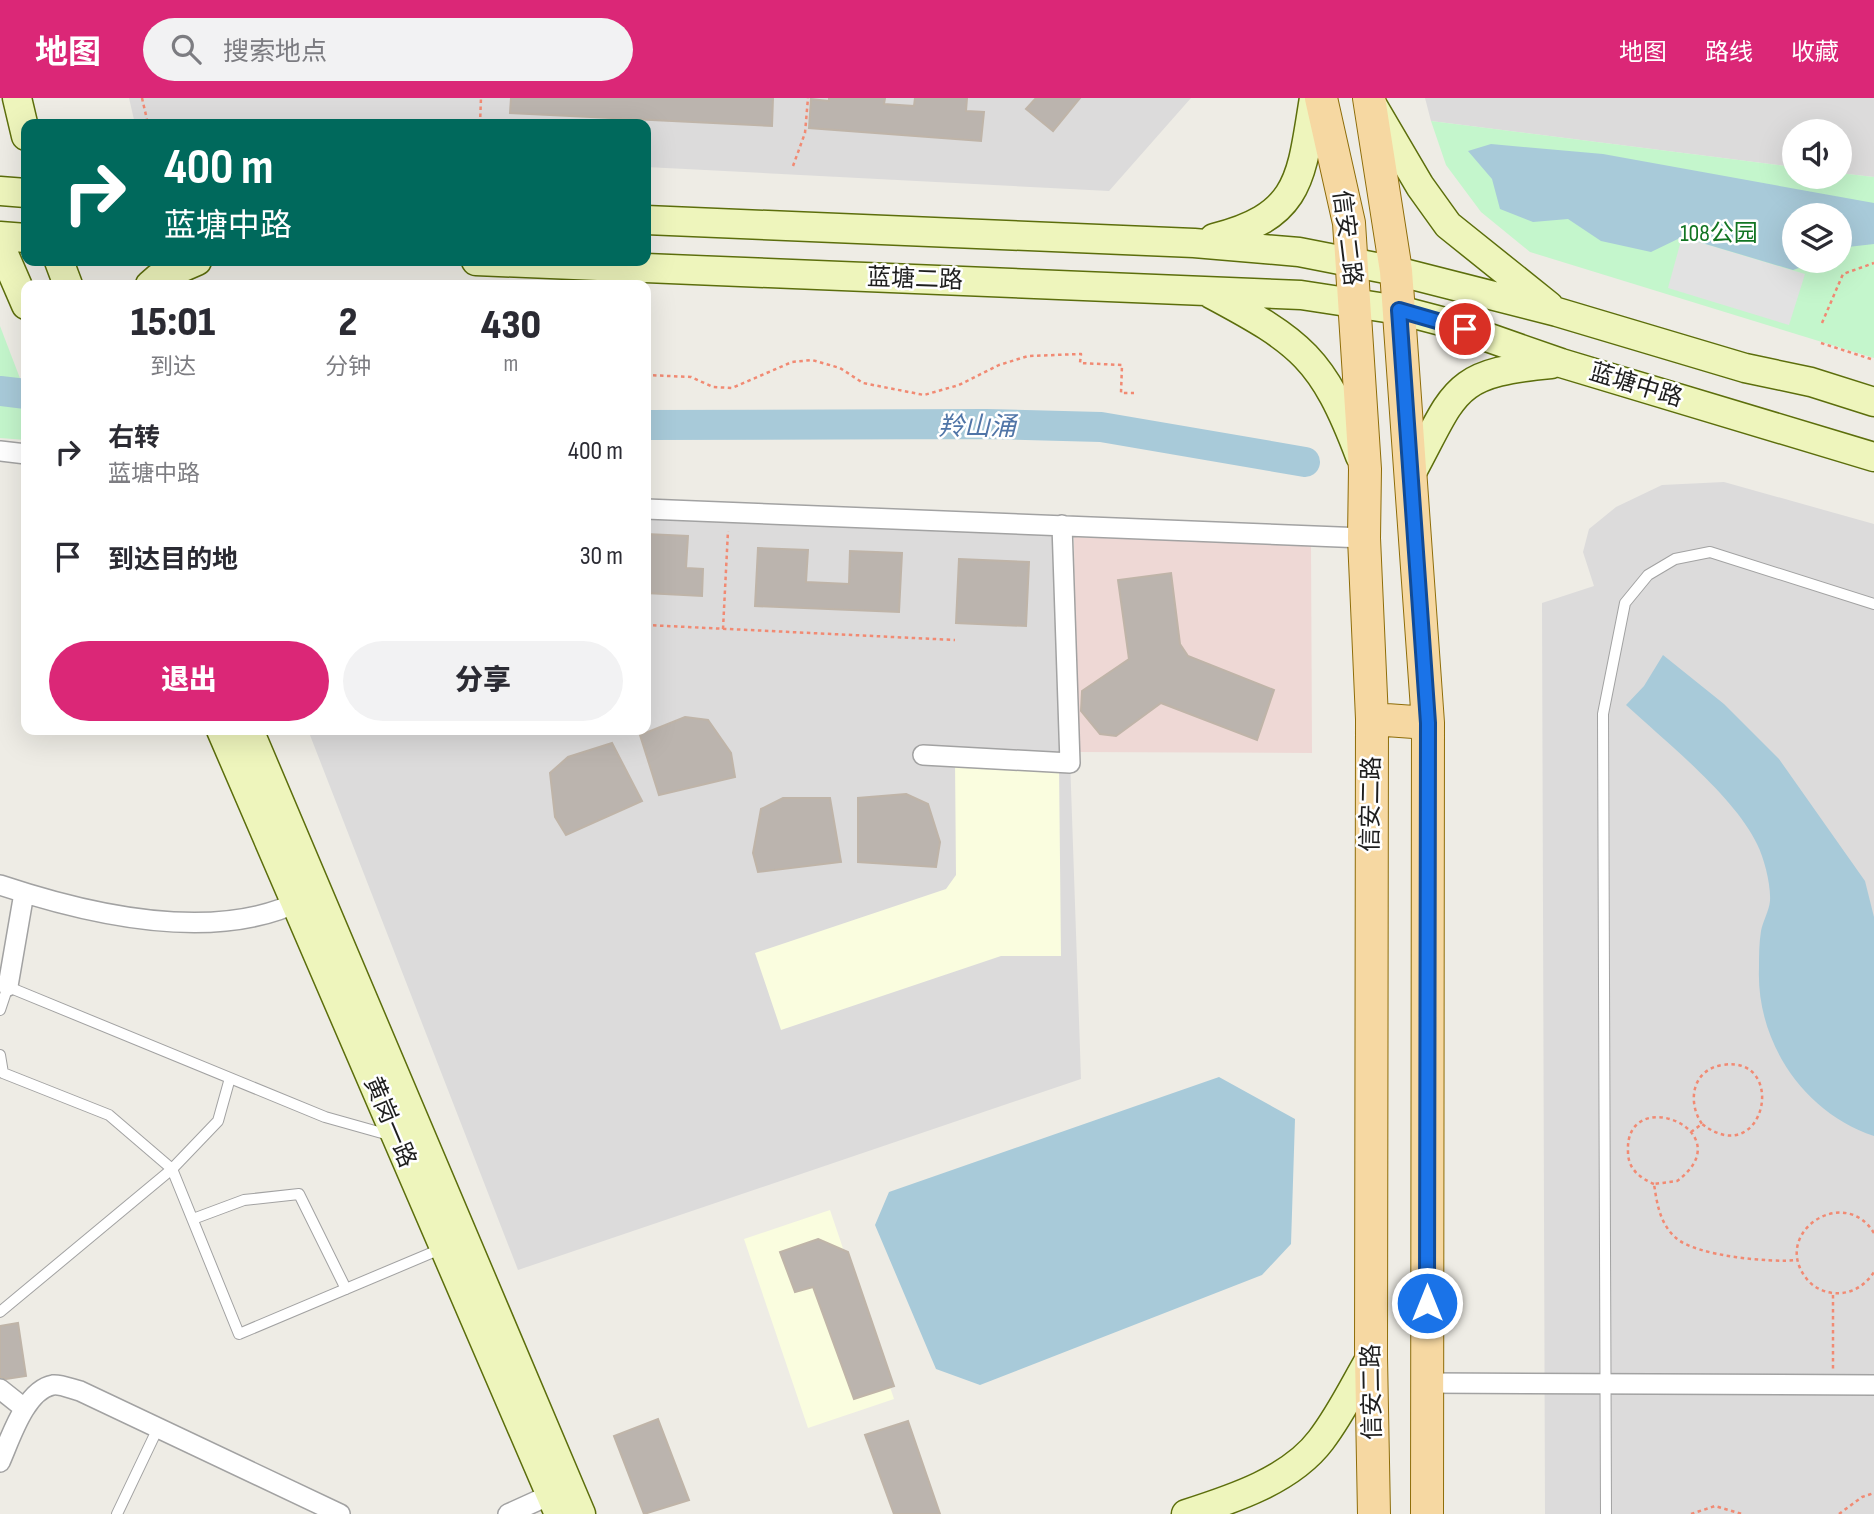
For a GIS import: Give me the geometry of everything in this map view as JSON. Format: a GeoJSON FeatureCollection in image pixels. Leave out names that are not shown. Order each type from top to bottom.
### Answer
{"type":"FeatureCollection","features":[{"type":"Feature","properties":{"kind":"main road"},"geometry":{"type":"LineString","coordinates":[[17,98],[22,119]]}},
{"type":"Feature","properties":{"kind":"main road"},"geometry":{"type":"LineString","coordinates":[[1195,243],[1248,229],[1281,206],[1296,183],[1314,98]]}},
{"type":"Feature","properties":{"kind":"main road","name":"信安二路"},"geometry":{"type":"LineString","coordinates":[[1321,98],[1349,223],[1365,469],[1364,538],[1373,719],[1371,1357],[1374,1514]]}},
{"type":"Feature","properties":{"kind":"main road"},"geometry":{"type":"LineString","coordinates":[[1369,99],[1420,186],[1448,225],[1557,312]]}},
{"type":"Feature","properties":{"kind":"main road","name":"信安二路"},"geometry":{"type":"LineString","coordinates":[[1369,99],[1396,271],[1428,723],[1427,1514]]}},
{"type":"Feature","properties":{"kind":"main road"},"geometry":{"type":"LineString","coordinates":[[0,191],[21,193]]}},
{"type":"Feature","properties":{"kind":"main road","name":"蓝塘二路"},"geometry":{"type":"LineString","coordinates":[[651,220],[1195,243],[1298,252],[1396,271]]}},
{"type":"Feature","properties":{"kind":"main road"},"geometry":{"type":"LineString","coordinates":[[0,236],[21,237]]}},
{"type":"Feature","properties":{"kind":"main road"},"geometry":{"type":"LineString","coordinates":[[0,245],[21,293]]}},
{"type":"Feature","properties":{"kind":"main road"},"geometry":{"type":"LineString","coordinates":[[158,280],[183,266]]}},
{"type":"Feature","properties":{"kind":"main road","name":"蓝塘二路"},"geometry":{"type":"LineString","coordinates":[[597,266],[1286,294],[1355,304]]}},
{"type":"Feature","properties":{"kind":"main road","name":"蓝塘中路"},"geometry":{"type":"LineString","coordinates":[[1396,271],[1557,312],[1745,368],[1811,382],[1874,402]]}},
{"type":"Feature","properties":{"kind":"main road"},"geometry":{"type":"LineString","coordinates":[[1205,291],[1275,329],[1306,354],[1340,403],[1365,469]]}},
{"type":"Feature","properties":{"kind":"main road","name":"蓝塘中路"},"geometry":{"type":"LineString","coordinates":[[1355,304],[1399,310],[1441,321],[1561,363],[1874,457]]}},
{"type":"Feature","properties":{"kind":"main road"},"geometry":{"type":"LineString","coordinates":[[1412,472],[1443,411],[1463,387],[1504,368],[1561,363]]}},
{"type":"Feature","properties":{"kind":"main road"},"geometry":{"type":"LineString","coordinates":[[1373,719],[1428,723]]}},
{"type":"Feature","properties":{"kind":"main road","name":"黄岗一路"},"geometry":{"type":"LineString","coordinates":[[224,735],[307,898],[581,1514]]}},
{"type":"Feature","properties":{"kind":"main road","name":"黄岗一路"},"geometry":{"type":"LineString","coordinates":[[251,735],[307,898],[396,1138],[554,1504]]}},
{"type":"Feature","properties":{"kind":"main road"},"geometry":{"type":"LineString","coordinates":[[1186,1514],[1254,1488],[1300,1461],[1321,1440],[1371,1357]]}},
{"type":"Feature","properties":{"kind":"street"},"geometry":{"type":"LineString","coordinates":[[0,451],[21,453]]}},
{"type":"Feature","properties":{"kind":"street"},"geometry":{"type":"LineString","coordinates":[[651,509],[1364,538]]}},
{"type":"Feature","properties":{"kind":"street"},"geometry":{"type":"LineString","coordinates":[[923,755],[1070,763],[1062,525]]}},
{"type":"Feature","properties":{"kind":"street"},"geometry":{"type":"LineString","coordinates":[[0,885],[24,893],[147,919],[214,923],[250,919],[307,898]]}},
{"type":"Feature","properties":{"kind":"street"},"geometry":{"type":"LineString","coordinates":[[4,986],[24,893]]}},
{"type":"Feature","properties":{"kind":"street"},"geometry":{"type":"LineString","coordinates":[[1427,1383],[1874,1385]]}},
{"type":"Feature","properties":{"kind":"street"},"geometry":{"type":"LineString","coordinates":[[0,1462],[24,1408],[42,1390],[54,1385],[80,1391],[340,1514]]}},
{"type":"Feature","properties":{"kind":"street"},"geometry":{"type":"LineString","coordinates":[[0,1389],[24,1408]]}},
{"type":"Feature","properties":{"kind":"street"},"geometry":{"type":"LineString","coordinates":[[508,1514],[554,1504]]}},
{"type":"Feature","properties":{"kind":"lane"},"geometry":{"type":"LineString","coordinates":[[1606,1514],[1603,714],[1625,603],[1648,575],[1675,559],[1710,552],[1874,604]]}},
{"type":"Feature","properties":{"kind":"lane"},"geometry":{"type":"LineString","coordinates":[[0,1010],[4,986],[326,1117],[396,1138]]}},
{"type":"Feature","properties":{"kind":"lane"},"geometry":{"type":"LineString","coordinates":[[0,1055],[3,1073],[109,1115],[172,1169],[239,1334],[444,1248]]}},
{"type":"Feature","properties":{"kind":"lane"},"geometry":{"type":"LineString","coordinates":[[0,1312],[172,1169],[218,1122],[230,1078]]}},
{"type":"Feature","properties":{"kind":"lane"},"geometry":{"type":"LineString","coordinates":[[193,1219],[244,1200],[299,1194],[346,1289]]}},
{"type":"Feature","properties":{"kind":"lane"},"geometry":{"type":"LineString","coordinates":[[117,1514],[158,1428]]}},
{"type":"Feature","properties":{"kind":"path"},"geometry":{"type":"LineString","coordinates":[[142,98],[147,119]]}},
{"type":"Feature","properties":{"kind":"path"},"geometry":{"type":"LineString","coordinates":[[480,119],[481,98]]}},
{"type":"Feature","properties":{"kind":"path"},"geometry":{"type":"LineString","coordinates":[[793,166],[804,133],[808,98]]}},
{"type":"Feature","properties":{"kind":"path"},"geometry":{"type":"LineString","coordinates":[[1822,323],[1843,274],[1874,263]]}},
{"type":"Feature","properties":{"kind":"path"},"geometry":{"type":"LineString","coordinates":[[1821,344],[1874,360]]}},
{"type":"Feature","properties":{"kind":"path"},"geometry":{"type":"LineString","coordinates":[[651,375],[691,377],[713,387],[732,388],[792,362],[812,360],[839,368],[863,383],[924,395],[959,385],[999,365],[1028,356],[1081,354],[1080,363],[1122,365],[1121,393],[1134,393]]}},
{"type":"Feature","properties":{"kind":"path"},"geometry":{"type":"LineString","coordinates":[[723,629],[729,512]]}},
{"type":"Feature","properties":{"kind":"path"},"geometry":{"type":"LineString","coordinates":[[651,625],[955,640]]}},
{"type":"Feature","properties":{"kind":"path"},"geometry":{"type":"LineString","coordinates":[[1728,1064],[1740,1066],[1758,1080],[1764,1102],[1754,1124],[1745,1131],[1722,1135],[1702,1124],[1695,1114],[1693,1091],[1706,1072],[1728,1064]]}},
{"type":"Feature","properties":{"kind":"path"},"geometry":{"type":"LineString","coordinates":[[1663,1116],[1674,1118],[1691,1132],[1696,1153],[1687,1174],[1666,1185],[1654,1184],[1634,1171],[1629,1160],[1629,1139],[1634,1129],[1643,1122],[1663,1116]]}},
{"type":"Feature","properties":{"kind":"path"},"geometry":{"type":"LineString","coordinates":[[1691,1132],[1702,1124]]}},
{"type":"Feature","properties":{"kind":"path"},"geometry":{"type":"LineString","coordinates":[[1654,1184],[1664,1224],[1677,1240],[1694,1248],[1775,1262],[1797,1260]]}},
{"type":"Feature","properties":{"kind":"path"},"geometry":{"type":"LineString","coordinates":[[1874,1233],[1863,1220],[1851,1213],[1823,1214],[1802,1232],[1797,1245],[1797,1260],[1809,1282],[1833,1293],[1858,1289],[1874,1272]]}},
{"type":"Feature","properties":{"kind":"path"},"geometry":{"type":"LineString","coordinates":[[1833,1293],[1833,1386]]}},
{"type":"Feature","properties":{"kind":"path"},"geometry":{"type":"LineString","coordinates":[[1839,1514],[1862,1497],[1874,1493]]}},
{"type":"Feature","properties":{"kind":"path"},"geometry":{"type":"LineString","coordinates":[[1691,1514],[1715,1506],[1742,1514]]}},
{"type":"Feature","properties":{"kind":"shaded area"},"geometry":{"type":"Polygon","coordinates":[[[129,98],[1191,98],[1109,191],[651,167],[651,119],[134,119],[129,98]]]}},
{"type":"Feature","properties":{"kind":"shaded area"},"geometry":{"type":"Polygon","coordinates":[[[1425,98],[1874,98],[1874,177],[1852,174],[1852,119],[1782,119],[1782,165],[1431,121],[1425,98]]]}},
{"type":"Feature","properties":{"kind":"shaded area"},"geometry":{"type":"Polygon","coordinates":[[[1682,237],[1782,267],[1782,273],[1805,274],[1789,325],[1668,288],[1682,237]]]}},
{"type":"Feature","properties":{"kind":"shaded area"},"geometry":{"type":"Polygon","coordinates":[[[1724,482],[1874,524],[1874,1514],[1545,1514],[1542,603],[1594,586],[1583,552],[1589,529],[1616,507],[1662,485],[1724,482]]]}},
{"type":"Feature","properties":{"kind":"shaded area"},"geometry":{"type":"Polygon","coordinates":[[[651,509],[1062,525],[1081,1079],[518,1270],[310,735],[651,735],[651,509]]]}},
{"type":"Feature","properties":{"kind":"shaded area"},"geometry":{"type":"Polygon","coordinates":[[[1074,537],[1311,545],[1312,753],[1076,752],[1074,537]]]}},
{"type":"Feature","properties":{"kind":"shaded area"},"geometry":{"type":"Polygon","coordinates":[[[955,761],[1059,766],[1061,956],[1001,956],[781,1030],[755,953],[946,889],[956,875],[955,761]]]}},
{"type":"Feature","properties":{"kind":"shaded area"},"geometry":{"type":"Polygon","coordinates":[[[830,1210],[894,1399],[808,1428],[744,1239],[830,1210]]]}},
{"type":"Feature","properties":{"kind":"green space","name":"108公园"},"geometry":{"type":"Polygon","coordinates":[[[1431,121],[1782,165],[1782,189],[1852,189],[1852,174],[1874,177],[1874,358],[1530,252],[1481,212],[1446,165],[1431,121]]]}},
{"type":"Feature","properties":{"kind":"green space"},"geometry":{"type":"Polygon","coordinates":[[[0,326],[21,381],[21,440],[0,438],[0,326]]]}},
{"type":"Feature","properties":{"kind":"water"},"geometry":{"type":"Polygon","coordinates":[[[1491,144],[1603,154],[1782,186],[1782,189],[1797,189],[1874,203],[1874,244],[1852,247],[1852,203],[1782,203],[1782,267],[1682,237],[1651,252],[1601,241],[1568,219],[1533,222],[1500,209],[1492,179],[1468,151],[1491,144]]]}},
{"type":"Feature","properties":{"kind":"water"},"geometry":{"type":"Polygon","coordinates":[[[1663,655],[1724,704],[1779,759],[1865,881],[1874,917],[1874,1136],[1849,1125],[1826,1110],[1806,1092],[1789,1071],[1776,1048],[1760,996],[1760,940],[1770,894],[1760,850],[1747,826],[1716,789],[1626,705],[1644,686],[1663,655]]]}},
{"type":"Feature","properties":{"kind":"water"},"geometry":{"type":"Polygon","coordinates":[[[1219,1077],[1295,1119],[1291,1244],[1262,1275],[980,1385],[936,1369],[875,1225],[889,1192],[1219,1077]]]}},
{"type":"Feature","properties":{"kind":"building"},"geometry":{"type":"Polygon","coordinates":[[[511,98],[773,98],[772,126],[510,113],[511,98]]]}},
{"type":"Feature","properties":{"kind":"building"},"geometry":{"type":"Polygon","coordinates":[[[829,98],[885,98],[884,104],[914,106],[915,98],[967,98],[966,111],[984,112],[981,141],[809,128],[811,99],[829,101],[829,98]]]}},
{"type":"Feature","properties":{"kind":"building"},"geometry":{"type":"Polygon","coordinates":[[[1036,98],[1080,98],[1053,131],[1026,109],[1036,98]]]}},
{"type":"Feature","properties":{"kind":"building"},"geometry":{"type":"Polygon","coordinates":[[[651,534],[688,536],[686,568],[703,569],[702,596],[651,593],[651,534]]]}},
{"type":"Feature","properties":{"kind":"building"},"geometry":{"type":"Polygon","coordinates":[[[758,548],[808,550],[806,582],[849,584],[850,551],[902,553],[899,612],[755,606],[758,548]]]}},
{"type":"Feature","properties":{"kind":"building"},"geometry":{"type":"Polygon","coordinates":[[[959,559],[1029,562],[1026,626],[956,623],[959,559]]]}},
{"type":"Feature","properties":{"kind":"building"},"geometry":{"type":"Polygon","coordinates":[[[1171,573],[1180,644],[1188,656],[1274,690],[1257,740],[1161,703],[1116,736],[1100,734],[1081,711],[1082,691],[1129,659],[1118,580],[1171,573]]]}},
{"type":"Feature","properties":{"kind":"building"},"geometry":{"type":"Polygon","coordinates":[[[685,717],[708,720],[731,753],[735,777],[659,795],[640,735],[651,735],[651,731],[685,717]]]}},
{"type":"Feature","properties":{"kind":"building"},"geometry":{"type":"Polygon","coordinates":[[[612,743],[642,801],[566,835],[555,817],[550,773],[568,757],[612,743]]]}},
{"type":"Feature","properties":{"kind":"building"},"geometry":{"type":"Polygon","coordinates":[[[906,794],[928,804],[940,842],[936,867],[858,862],[858,798],[906,794]]]}},
{"type":"Feature","properties":{"kind":"building"},"geometry":{"type":"Polygon","coordinates":[[[783,798],[830,798],[841,862],[758,872],[753,853],[761,809],[783,798]]]}},
{"type":"Feature","properties":{"kind":"building"},"geometry":{"type":"Polygon","coordinates":[[[818,1239],[848,1252],[894,1386],[854,1399],[813,1287],[795,1292],[780,1252],[818,1239]]]}},
{"type":"Feature","properties":{"kind":"building"},"geometry":{"type":"Polygon","coordinates":[[[18,1323],[26,1376],[6,1379],[0,1377],[0,1326],[18,1323]]]}},
{"type":"Feature","properties":{"kind":"building"},"geometry":{"type":"Polygon","coordinates":[[[658,1419],[689,1500],[644,1514],[614,1436],[658,1419]]]}},
{"type":"Feature","properties":{"kind":"building"},"geometry":{"type":"Polygon","coordinates":[[[908,1421],[940,1514],[894,1514],[865,1435],[908,1421]]]}},
{"type":"Feature","properties":{"kind":"waterway","name":"羚山涌"},"geometry":{"type":"LineString","coordinates":[[0,391],[21,393]]}},
{"type":"Feature","properties":{"kind":"waterway","name":"羚山涌"},"geometry":{"type":"LineString","coordinates":[[651,425],[986,424],[1101,427],[1305,462]]}},
{"type":"Feature","properties":{"kind":"route"},"geometry":{"type":"LineString","coordinates":[[1427,1303],[1428,723],[1399,310],[1465,329]]}}]}
